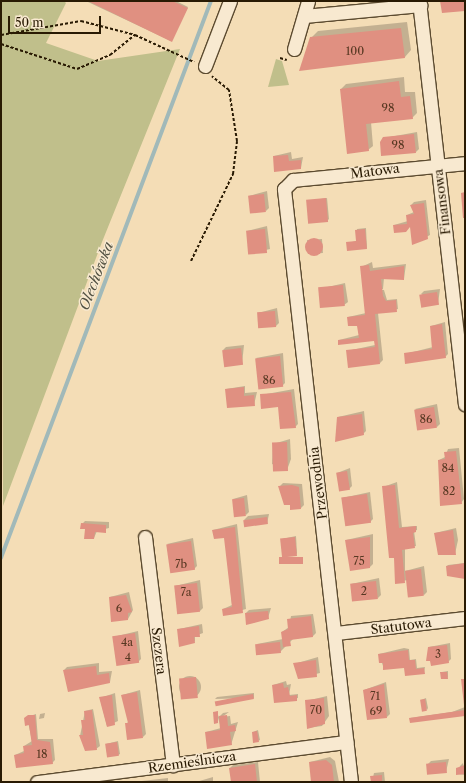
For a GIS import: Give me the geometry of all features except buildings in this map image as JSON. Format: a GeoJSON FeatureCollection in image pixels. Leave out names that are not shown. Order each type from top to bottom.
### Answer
{"type":"FeatureCollection","features":[{"type":"Feature","properties":{"kind":"street"},"geometry":{"type":"LineString","coordinates":[[203,65],[230,1]]}},
{"type":"Feature","properties":{"kind":"street"},"geometry":{"type":"LineString","coordinates":[[294,49],[308,1]]}},
{"type":"Feature","properties":{"kind":"street"},"geometry":{"type":"LineString","coordinates":[[304,16],[419,3]]}},
{"type":"Feature","properties":{"kind":"street","name":"Finansowa"},"geometry":{"type":"LineString","coordinates":[[419,3],[465,404]]}},
{"type":"Feature","properties":{"kind":"street","name":"Matowa"},"geometry":{"type":"LineString","coordinates":[[286,185],[293,180],[437,165],[465,164]]}},
{"type":"Feature","properties":{"kind":"street","name":"Przewodnia"},"geometry":{"type":"LineString","coordinates":[[286,185],[284,194],[336,633],[351,782]]}},
{"type":"Feature","properties":{"kind":"street","name":"Szczera"},"geometry":{"type":"LineString","coordinates":[[145,537],[173,765]]}},
{"type":"Feature","properties":{"kind":"street","name":"Statutowa"},"geometry":{"type":"LineString","coordinates":[[336,633],[465,618]]}},
{"type":"Feature","properties":{"kind":"street","name":"Rzemieślnicza"},"geometry":{"type":"LineString","coordinates":[[37,782],[93,778],[173,765],[346,742]]}},
{"type":"Feature","properties":{"kind":"path"},"geometry":{"type":"LineString","coordinates":[[1,35],[81,21],[135,34],[172,53],[203,65],[213,78],[229,90],[236,141],[233,174],[191,261]]}},
{"type":"Feature","properties":{"kind":"path"},"geometry":{"type":"LineString","coordinates":[[1,44],[77,69],[110,55],[135,34]]}},
{"type":"Feature","properties":{"kind":"shaded area"},"geometry":{"type":"Polygon","coordinates":[[[1,1],[64,1],[66,3],[46,43],[98,61],[180,49],[102,242],[3,506],[1,1]]]}},
{"type":"Feature","properties":{"kind":"shaded area"},"geometry":{"type":"Polygon","coordinates":[[[276,59],[282,61],[289,85],[268,87],[276,59]]]}},
{"type":"Feature","properties":{"kind":"waterway","name":"Olechówka"},"geometry":{"type":"LineString","coordinates":[[1,558],[211,1]]}}]}
